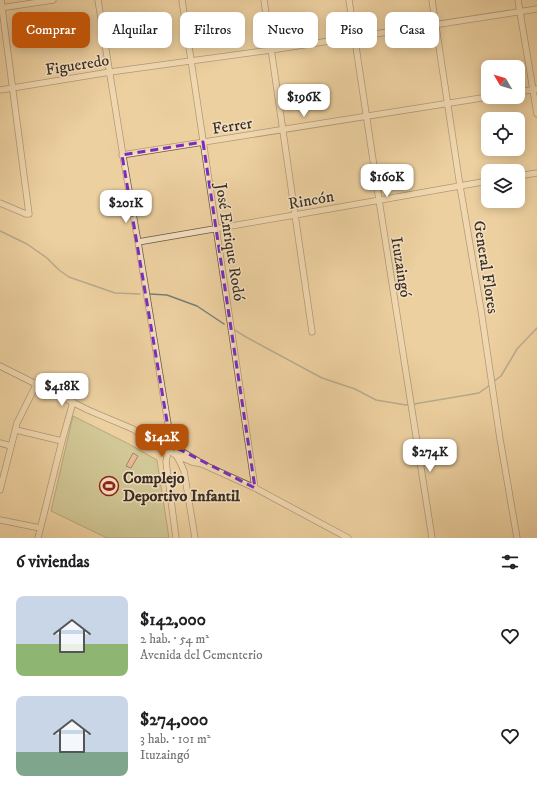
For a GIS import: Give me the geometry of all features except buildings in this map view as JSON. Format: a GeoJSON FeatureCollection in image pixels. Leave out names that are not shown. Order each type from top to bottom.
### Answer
{"type":"FeatureCollection","features":[{"type":"Feature","properties":{"kind":"street"},"geometry":{"type":"LineString","coordinates":[[0,203],[29,214],[1,0]]}},
{"type":"Feature","properties":{"kind":"street"},"geometry":{"type":"LineString","coordinates":[[1,8],[53,0]]}},
{"type":"Feature","properties":{"kind":"street"},"geometry":{"type":"LineString","coordinates":[[98,0],[122,155],[169,430],[169,448],[166,462],[176,538]]}},
{"type":"Feature","properties":{"kind":"street","name":"José Enrique Rodó"},"geometry":{"type":"LineString","coordinates":[[182,0],[255,488]]}},
{"type":"Feature","properties":{"kind":"street"},"geometry":{"type":"LineString","coordinates":[[264,0],[312,332]]}},
{"type":"Feature","properties":{"kind":"street","name":"Ituzaingó"},"geometry":{"type":"LineString","coordinates":[[349,0],[351,12]]}},
{"type":"Feature","properties":{"kind":"street","name":"General Flores"},"geometry":{"type":"LineString","coordinates":[[432,0],[434,12]]}},
{"type":"Feature","properties":{"kind":"street"},"geometry":{"type":"LineString","coordinates":[[518,0],[535,90],[537,114]]}},
{"type":"Feature","properties":{"kind":"street","name":"Figueredo"},"geometry":{"type":"LineString","coordinates":[[439,24],[537,9]]}},
{"type":"Feature","properties":{"kind":"street","name":"Figueredo"},"geometry":{"type":"LineString","coordinates":[[0,90],[110,72],[192,62],[326,41]]}},
{"type":"Feature","properties":{"kind":"street","name":"General Flores"},"geometry":{"type":"LineString","coordinates":[[439,44],[460,186],[517,538]]}},
{"type":"Feature","properties":{"kind":"street","name":"Ituzaingó"},"geometry":{"type":"LineString","coordinates":[[356,48],[411,411],[432,538]]}},
{"type":"Feature","properties":{"kind":"street"},"geometry":{"type":"LineString","coordinates":[[525,91],[535,90]]}},
{"type":"Feature","properties":{"kind":"street","name":"Ferrer"},"geometry":{"type":"LineString","coordinates":[[122,155],[481,98]]}},
{"type":"Feature","properties":{"kind":"street"},"geometry":{"type":"LineString","coordinates":[[525,175],[537,173]]}},
{"type":"Feature","properties":{"kind":"street","name":"Rincón"},"geometry":{"type":"LineString","coordinates":[[138,242],[481,182]]}},
{"type":"Feature","properties":{"kind":"street"},"geometry":{"type":"LineString","coordinates":[[0,366],[73,402],[133,429],[144,437],[177,452],[192,462],[202,464],[255,488],[348,538]]}},
{"type":"Feature","properties":{"kind":"street"},"geometry":{"type":"LineString","coordinates":[[0,490],[20,417],[36,384]]}},
{"type":"Feature","properties":{"kind":"street"},"geometry":{"type":"LineString","coordinates":[[38,538],[73,402]]}},
{"type":"Feature","properties":{"kind":"street"},"geometry":{"type":"LineString","coordinates":[[16,430],[62,441]]}},
{"type":"Feature","properties":{"kind":"street"},"geometry":{"type":"LineString","coordinates":[[0,443],[11,446]]}},
{"type":"Feature","properties":{"kind":"street"},"geometry":{"type":"LineString","coordinates":[[177,452],[184,471],[195,538]]}},
{"type":"Feature","properties":{"kind":"street"},"geometry":{"type":"LineString","coordinates":[[0,520],[40,528]]}},
{"type":"Feature","properties":{"kind":"highlighted area"},"geometry":{"type":"Polygon","coordinates":[[[203,142],[255,488],[171,445],[122,155],[203,142]]]}},
{"type":"Feature","properties":{"kind":"green space","name":"Complejo Deportivo Infantil"},"geometry":{"type":"Polygon","coordinates":[[[73,416],[157,460],[169,538],[107,538],[51,511],[73,416]]]}},
{"type":"Feature","properties":{"kind":"waterway"},"geometry":{"type":"LineString","coordinates":[[0,231],[27,244],[47,258],[59,270],[69,277],[115,293],[140,294]]}},
{"type":"Feature","properties":{"kind":"waterway"},"geometry":{"type":"LineString","coordinates":[[150,294],[167,295],[197,306],[224,324]]}},
{"type":"Feature","properties":{"kind":"waterway"},"geometry":{"type":"LineString","coordinates":[[493,382],[501,376],[517,349],[537,328]]}},
{"type":"Feature","properties":{"kind":"waterway"},"geometry":{"type":"LineString","coordinates":[[233,329],[322,378],[355,389],[376,400],[406,405],[410,404]]}},
{"type":"Feature","properties":{"kind":"waterway"},"geometry":{"type":"LineString","coordinates":[[414,404],[479,393],[490,385]]}},
{"type":"Feature","properties":{"kind":"place","name":"Complejo Deportivo Infantil"},"geometry":{"type":"Point","coordinates":[109,486]}}]}
